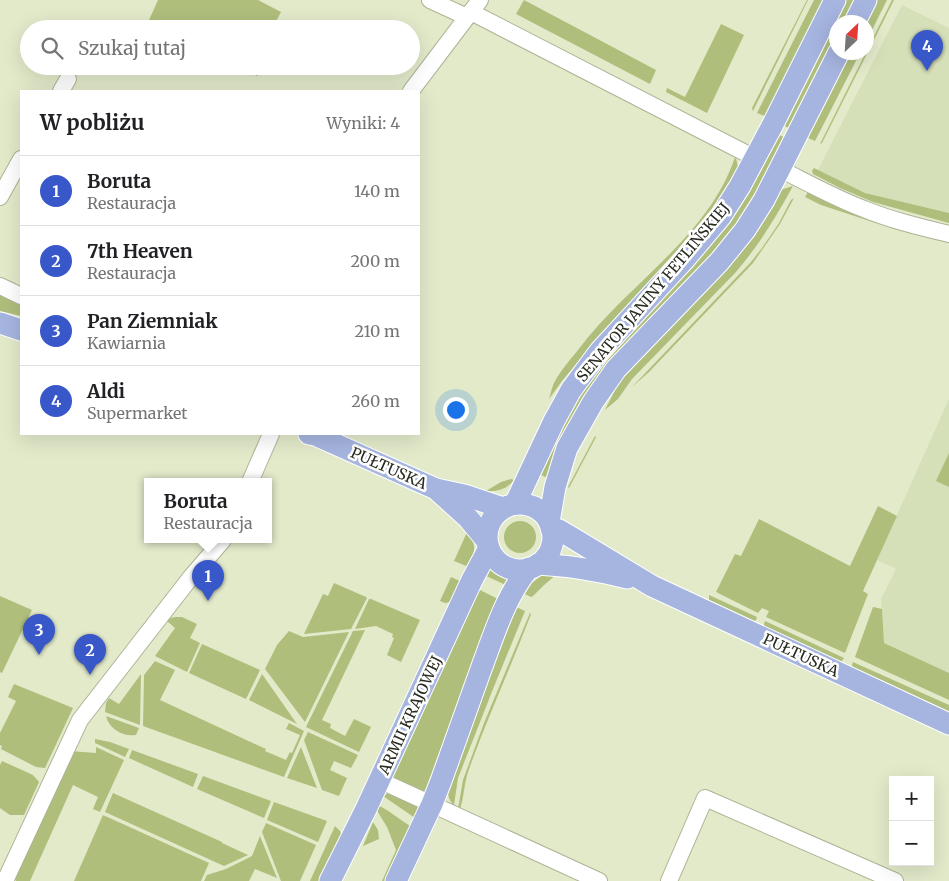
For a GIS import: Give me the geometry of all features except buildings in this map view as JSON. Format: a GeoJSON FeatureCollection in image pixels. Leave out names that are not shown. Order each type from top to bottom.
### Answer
{"type":"FeatureCollection","features":[{"type":"Feature","properties":{"kind":"main road","name":"SENATOR JANINY FETLIŃSKIEJ"},"geometry":{"type":"LineString","coordinates":[[509,506],[571,390],[600,351],[684,260],[721,216],[755,158],[835,0]]}},
{"type":"Feature","properties":{"kind":"main road"},"geometry":{"type":"LineString","coordinates":[[858,15],[866,0]]}},
{"type":"Feature","properties":{"kind":"main road","name":"SENATOR JANINY FETLIŃSKIEJ"},"geometry":{"type":"LineString","coordinates":[[550,525],[556,487],[568,448],[593,402],[616,369],[719,262],[745,230],[764,200],[836,60]]}},
{"type":"Feature","properties":{"kind":"main road"},"geometry":{"type":"LineString","coordinates":[[0,324],[20,330]]}},
{"type":"Feature","properties":{"kind":"main road"},"geometry":{"type":"LineString","coordinates":[[0,336],[20,339]]}},
{"type":"Feature","properties":{"kind":"main road","name":"PUŁTUSKA"},"geometry":{"type":"LineString","coordinates":[[314,435],[436,489],[509,506]]}},
{"type":"Feature","properties":{"kind":"main road","name":"PUŁTUSKA"},"geometry":{"type":"LineString","coordinates":[[436,489],[468,518],[488,544]]}},
{"type":"Feature","properties":{"kind":"main road"},"geometry":{"type":"LineString","coordinates":[[396,881],[432,804],[500,620],[524,574],[534,566],[544,558],[552,544],[550,525],[538,510],[523,504],[509,506],[497,513],[489,526],[487,533],[488,544],[493,556],[498,562],[513,569],[521,570],[534,566]]}},
{"type":"Feature","properties":{"kind":"main road","name":"PUŁTUSKA"},"geometry":{"type":"LineString","coordinates":[[550,525],[652,586],[949,724]]}},
{"type":"Feature","properties":{"kind":"main road","name":"ARMII KRAJOWEJ"},"geometry":{"type":"LineString","coordinates":[[330,881],[488,544]]}},
{"type":"Feature","properties":{"kind":"main road","name":"PUŁTUSKA"},"geometry":{"type":"LineString","coordinates":[[534,566],[565,566],[605,572],[652,586]]}},
{"type":"Feature","properties":{"kind":"street"},"geometry":{"type":"LineString","coordinates":[[430,0],[473,10],[755,158]]}},
{"type":"Feature","properties":{"kind":"street"},"geometry":{"type":"LineString","coordinates":[[412,90],[473,10]]}},
{"type":"Feature","properties":{"kind":"street"},"geometry":{"type":"LineString","coordinates":[[0,198],[20,161]]}},
{"type":"Feature","properties":{"kind":"street"},"geometry":{"type":"LineString","coordinates":[[780,169],[864,210],[949,234]]}},
{"type":"Feature","properties":{"kind":"street"},"geometry":{"type":"LineString","coordinates":[[0,286],[20,296]]}},
{"type":"Feature","properties":{"kind":"street"},"geometry":{"type":"LineString","coordinates":[[252,478],[271,435]]}},
{"type":"Feature","properties":{"kind":"street"},"geometry":{"type":"LineString","coordinates":[[5,881],[80,720],[191,577],[221,543]]}},
{"type":"Feature","properties":{"kind":"street"},"geometry":{"type":"LineString","coordinates":[[379,780],[599,881]]}},
{"type":"Feature","properties":{"kind":"street"},"geometry":{"type":"LineString","coordinates":[[669,881],[705,798],[895,881]]}},
{"type":"Feature","properties":{"kind":"shaded area"},"geometry":{"type":"Polygon","coordinates":[[[902,5],[949,28],[949,213],[865,193],[818,170],[902,5]]]}},
{"type":"Feature","properties":{"kind":"shaded area"},"geometry":{"type":"Polygon","coordinates":[[[949,399],[949,673],[884,643],[881,599],[896,569],[877,560],[949,399]]]}},
{"type":"Feature","properties":{"kind":"green space"},"geometry":{"type":"Polygon","coordinates":[[[158,0],[258,0],[281,12],[277,20],[149,20],[158,0]]]}},
{"type":"Feature","properties":{"kind":"green space"},"geometry":{"type":"Polygon","coordinates":[[[524,0],[656,70],[650,84],[516,14],[524,0]]]}},
{"type":"Feature","properties":{"kind":"green space"},"geometry":{"type":"Polygon","coordinates":[[[808,0],[753,111],[752,108],[808,0]]]}},
{"type":"Feature","properties":{"kind":"green space"},"geometry":{"type":"Polygon","coordinates":[[[814,0],[826,0],[767,117],[757,113],[814,0]]]}},
{"type":"Feature","properties":{"kind":"green space"},"geometry":{"type":"Polygon","coordinates":[[[845,0],[856,0],[848,15],[837,15],[845,0]]]}},
{"type":"Feature","properties":{"kind":"green space"},"geometry":{"type":"Polygon","coordinates":[[[875,0],[887,0],[874,26],[874,15],[869,15],[875,0]]]}},
{"type":"Feature","properties":{"kind":"green space"},"geometry":{"type":"Polygon","coordinates":[[[892,0],[894,0],[874,40],[874,36],[892,0]]]}},
{"type":"Feature","properties":{"kind":"green space"},"geometry":{"type":"Polygon","coordinates":[[[721,24],[744,35],[707,113],[666,92],[667,88],[685,97],[721,24]]]}},
{"type":"Feature","properties":{"kind":"green space"},"geometry":{"type":"Polygon","coordinates":[[[829,32],[829,54],[791,129],[782,125],[829,32]]]}},
{"type":"Feature","properties":{"kind":"green space"},"geometry":{"type":"Polygon","coordinates":[[[844,60],[856,60],[815,141],[806,137],[844,60]]]}},
{"type":"Feature","properties":{"kind":"green space"},"geometry":{"type":"Polygon","coordinates":[[[862,60],[864,60],[822,143],[820,144],[862,60]]]}},
{"type":"Feature","properties":{"kind":"green space"},"geometry":{"type":"Polygon","coordinates":[[[777,134],[786,138],[739,225],[678,294],[548,478],[539,474],[580,391],[777,134]]]}},
{"type":"Feature","properties":{"kind":"green space"},"geometry":{"type":"Polygon","coordinates":[[[735,157],[738,170],[734,183],[685,247],[603,332],[549,399],[554,383],[560,373],[598,326],[665,259],[706,212],[723,186],[735,157]]]}},
{"type":"Feature","properties":{"kind":"green space"},"geometry":{"type":"Polygon","coordinates":[[[814,168],[865,193],[949,213],[949,223],[873,202],[813,174],[814,168]]]}},
{"type":"Feature","properties":{"kind":"green space"},"geometry":{"type":"Polygon","coordinates":[[[793,186],[767,230],[736,272],[632,379],[618,399],[605,410],[622,376],[780,190],[793,186]]]}},
{"type":"Feature","properties":{"kind":"green space"},"geometry":{"type":"Polygon","coordinates":[[[808,192],[867,219],[949,243],[894,229],[821,205],[805,197],[808,192]]]}},
{"type":"Feature","properties":{"kind":"green space"},"geometry":{"type":"Polygon","coordinates":[[[794,198],[780,224],[753,263],[649,372],[632,387],[751,262],[794,198]]]}},
{"type":"Feature","properties":{"kind":"green space"},"geometry":{"type":"Polygon","coordinates":[[[0,293],[20,303],[20,316],[0,311],[0,293]]]}},
{"type":"Feature","properties":{"kind":"green space"},"geometry":{"type":"Polygon","coordinates":[[[596,437],[569,488],[568,487],[596,437]]]}},
{"type":"Feature","properties":{"kind":"green space"},"geometry":{"type":"Polygon","coordinates":[[[949,453],[949,487],[936,481],[949,453]]]}},
{"type":"Feature","properties":{"kind":"green space"},"geometry":{"type":"Polygon","coordinates":[[[514,480],[505,488],[486,491],[501,482],[514,480]]]}},
{"type":"Feature","properties":{"kind":"green space"},"geometry":{"type":"Polygon","coordinates":[[[878,506],[897,516],[863,591],[868,594],[845,653],[766,617],[769,611],[762,608],[758,613],[716,592],[735,554],[741,556],[759,519],[850,566],[878,506]]]}},
{"type":"Feature","properties":{"kind":"green space"},"geometry":{"type":"Polygon","coordinates":[[[520,521],[532,525],[536,537],[532,549],[520,553],[508,549],[504,537],[508,525],[520,521]]]}},
{"type":"Feature","properties":{"kind":"green space"},"geometry":{"type":"Polygon","coordinates":[[[468,530],[474,548],[469,567],[454,561],[468,530]]]}},
{"type":"Feature","properties":{"kind":"green space"},"geometry":{"type":"Polygon","coordinates":[[[491,564],[502,572],[514,576],[508,586],[484,575],[491,564]]]}},
{"type":"Feature","properties":{"kind":"green space"},"geometry":{"type":"Polygon","coordinates":[[[558,573],[533,596],[525,594],[532,583],[542,575],[558,573]]]}},
{"type":"Feature","properties":{"kind":"green space"},"geometry":{"type":"Polygon","coordinates":[[[451,577],[462,582],[451,602],[445,603],[440,601],[451,577]]]}},
{"type":"Feature","properties":{"kind":"green space"},"geometry":{"type":"Polygon","coordinates":[[[334,583],[367,598],[351,629],[304,634],[323,594],[328,596],[334,583]]]}},
{"type":"Feature","properties":{"kind":"green space"},"geometry":{"type":"Polygon","coordinates":[[[478,589],[500,600],[428,789],[424,791],[394,778],[394,773],[478,589]]]}},
{"type":"Feature","properties":{"kind":"green space"},"geometry":{"type":"Polygon","coordinates":[[[709,595],[757,617],[756,620],[752,622],[709,601],[709,595]]]}},
{"type":"Feature","properties":{"kind":"green space"},"geometry":{"type":"Polygon","coordinates":[[[0,596],[32,610],[2,673],[0,672],[0,596]]]}},
{"type":"Feature","properties":{"kind":"green space"},"geometry":{"type":"Polygon","coordinates":[[[369,599],[420,620],[401,662],[387,655],[394,638],[392,637],[393,634],[376,626],[355,629],[369,599]]]}},
{"type":"Feature","properties":{"kind":"green space"},"geometry":{"type":"Polygon","coordinates":[[[516,607],[525,611],[458,778],[454,805],[449,798],[448,790],[502,637],[516,607]]]}},
{"type":"Feature","properties":{"kind":"green space"},"geometry":{"type":"Polygon","coordinates":[[[873,607],[882,609],[884,643],[949,673],[949,700],[855,657],[873,607]]]}},
{"type":"Feature","properties":{"kind":"green space"},"geometry":{"type":"Polygon","coordinates":[[[530,613],[475,752],[460,809],[458,809],[463,780],[484,723],[530,613]]]}},
{"type":"Feature","properties":{"kind":"green space"},"geometry":{"type":"Polygon","coordinates":[[[175,617],[182,617],[197,624],[190,638],[200,643],[187,672],[155,656],[175,628],[167,621],[175,617]]]}},
{"type":"Feature","properties":{"kind":"green space"},"geometry":{"type":"Polygon","coordinates":[[[765,621],[844,658],[839,662],[765,628],[765,621]]]}},
{"type":"Feature","properties":{"kind":"green space"},"geometry":{"type":"Polygon","coordinates":[[[365,630],[322,720],[331,724],[330,728],[345,736],[354,719],[371,727],[359,752],[306,727],[353,631],[365,630]]]}},
{"type":"Feature","properties":{"kind":"green space"},"geometry":{"type":"Polygon","coordinates":[[[289,631],[303,637],[349,632],[305,722],[265,669],[277,645],[289,631]]]}},
{"type":"Feature","properties":{"kind":"green space"},"geometry":{"type":"Polygon","coordinates":[[[202,644],[260,670],[246,699],[189,673],[202,644]]]}},
{"type":"Feature","properties":{"kind":"green space"},"geometry":{"type":"Polygon","coordinates":[[[155,661],[175,670],[160,700],[266,749],[265,751],[286,760],[290,752],[292,753],[300,735],[286,729],[289,723],[304,731],[284,777],[143,726],[144,675],[155,661]]]}},
{"type":"Feature","properties":{"kind":"green space"},"geometry":{"type":"Polygon","coordinates":[[[853,662],[949,705],[949,712],[853,668],[853,662]]]}},
{"type":"Feature","properties":{"kind":"green space"},"geometry":{"type":"Polygon","coordinates":[[[141,674],[140,725],[105,712],[106,703],[109,698],[119,704],[141,674]]]}},
{"type":"Feature","properties":{"kind":"green space"},"geometry":{"type":"Polygon","coordinates":[[[262,674],[297,724],[249,700],[262,674]]]}},
{"type":"Feature","properties":{"kind":"green space"},"geometry":{"type":"Polygon","coordinates":[[[14,684],[73,708],[45,768],[36,767],[1,749],[0,733],[16,701],[8,697],[14,684]]]}},
{"type":"Feature","properties":{"kind":"green space"},"geometry":{"type":"Polygon","coordinates":[[[106,716],[139,728],[136,735],[126,735],[117,731],[110,725],[106,716]]]}},
{"type":"Feature","properties":{"kind":"green space"},"geometry":{"type":"Polygon","coordinates":[[[308,732],[358,755],[351,768],[334,761],[330,770],[347,778],[339,796],[322,790],[304,740],[308,732]]]}},
{"type":"Feature","properties":{"kind":"green space"},"geometry":{"type":"Polygon","coordinates":[[[95,739],[129,749],[125,757],[95,743],[95,739]]]}},
{"type":"Feature","properties":{"kind":"green space"},"geometry":{"type":"Polygon","coordinates":[[[96,747],[124,760],[100,812],[93,809],[98,797],[73,785],[30,881],[16,881],[14,875],[70,751],[96,753],[96,747]]]}},
{"type":"Feature","properties":{"kind":"green space"},"geometry":{"type":"Polygon","coordinates":[[[301,747],[317,788],[287,778],[301,747]]]}},
{"type":"Feature","properties":{"kind":"green space"},"geometry":{"type":"Polygon","coordinates":[[[132,750],[198,774],[193,787],[129,758],[132,750]]]}},
{"type":"Feature","properties":{"kind":"green space"},"geometry":{"type":"Polygon","coordinates":[[[2,761],[33,775],[39,782],[24,815],[10,815],[0,808],[0,765],[2,761]]]}},
{"type":"Feature","properties":{"kind":"green space"},"geometry":{"type":"Polygon","coordinates":[[[203,776],[271,801],[264,818],[197,789],[203,776]]]}},
{"type":"Feature","properties":{"kind":"green space"},"geometry":{"type":"Polygon","coordinates":[[[113,793],[248,855],[224,866],[105,812],[113,793]]]}},
{"type":"Feature","properties":{"kind":"green space"},"geometry":{"type":"Polygon","coordinates":[[[389,793],[417,807],[418,812],[415,818],[383,796],[389,793]]]}},
{"type":"Feature","properties":{"kind":"green space"},"geometry":{"type":"Polygon","coordinates":[[[274,802],[327,821],[318,842],[267,820],[274,802]]]}},
{"type":"Feature","properties":{"kind":"green space"},"geometry":{"type":"Polygon","coordinates":[[[378,805],[412,827],[386,881],[382,881],[396,850],[387,827],[376,809],[378,805]]]}},
{"type":"Feature","properties":{"kind":"green space"},"geometry":{"type":"Polygon","coordinates":[[[103,815],[209,863],[201,881],[74,881],[103,815]]]}},
{"type":"Feature","properties":{"kind":"green space"},"geometry":{"type":"Polygon","coordinates":[[[373,822],[378,830],[379,839],[363,846],[373,822]]]}},
{"type":"Feature","properties":{"kind":"green space"},"geometry":{"type":"Polygon","coordinates":[[[266,823],[316,845],[300,881],[281,881],[262,832],[266,823]]]}},
{"type":"Feature","properties":{"kind":"green space"},"geometry":{"type":"Polygon","coordinates":[[[335,826],[342,836],[323,881],[310,881],[335,826]]]}},
{"type":"Feature","properties":{"kind":"green space"},"geometry":{"type":"Polygon","coordinates":[[[260,836],[277,878],[255,869],[249,881],[204,881],[207,875],[226,869],[252,856],[260,836]]]}},
{"type":"Feature","properties":{"kind":"place","name":"Aldi"},"geometry":{"type":"Point","coordinates":[927,71]}},
{"type":"Feature","properties":{"kind":"place","name":"Boruta"},"geometry":{"type":"Point","coordinates":[208,601]}},
{"type":"Feature","properties":{"kind":"place","name":"Pan Ziemniak"},"geometry":{"type":"Point","coordinates":[39,655]}},
{"type":"Feature","properties":{"kind":"place","name":"7th Heaven"},"geometry":{"type":"Point","coordinates":[90,675]}}]}
